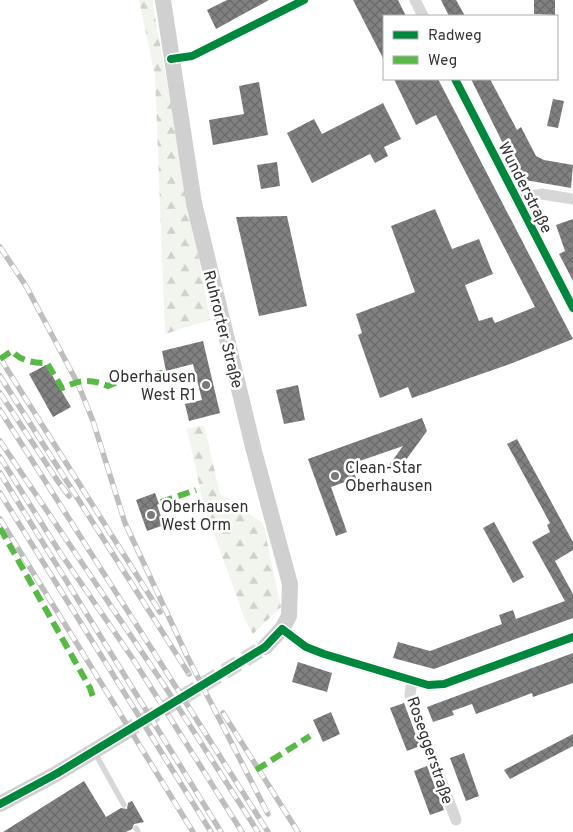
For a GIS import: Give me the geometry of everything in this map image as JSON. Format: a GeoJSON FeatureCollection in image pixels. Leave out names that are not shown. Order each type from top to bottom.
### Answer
{"type":"FeatureCollection","features":[{"type":"Feature","properties":{"kind":"main road","name":"Ruhrorter Straße"},"geometry":{"type":"LineString","coordinates":[[163,0],[194,203],[263,486],[288,571],[291,602],[288,616],[282,629],[265,647]]}},
{"type":"Feature","properties":{"kind":"main road"},"geometry":{"type":"LineString","coordinates":[[0,804],[122,734]]}},
{"type":"Feature","properties":{"kind":"street"},"geometry":{"type":"LineString","coordinates":[[171,59],[192,56],[304,0]]}},
{"type":"Feature","properties":{"kind":"street"},"geometry":{"type":"LineString","coordinates":[[415,0],[422,15]]}},
{"type":"Feature","properties":{"kind":"street","name":"Wunderstraße"},"geometry":{"type":"LineString","coordinates":[[456,80],[573,308]]}},
{"type":"Feature","properties":{"kind":"street"},"geometry":{"type":"LineString","coordinates":[[516,199],[542,194],[573,199]]}},
{"type":"Feature","properties":{"kind":"street"},"geometry":{"type":"LineString","coordinates":[[282,629],[306,647],[428,685],[444,684],[573,637]]}},
{"type":"Feature","properties":{"kind":"street","name":"Roseggerstraße"},"geometry":{"type":"LineString","coordinates":[[412,680],[410,695],[412,702],[456,820]]}},
{"type":"Feature","properties":{"kind":"lane"},"geometry":{"type":"LineString","coordinates":[[94,751],[124,805]]}},
{"type":"Feature","properties":{"kind":"green space"},"geometry":{"type":"Polygon","coordinates":[[[139,0],[152,0],[210,320],[165,334],[155,75],[139,0]]]}},
{"type":"Feature","properties":{"kind":"green space"},"geometry":{"type":"Polygon","coordinates":[[[204,425],[220,494],[263,523],[281,607],[253,634],[245,620],[204,506],[187,429],[204,425]]]}},
{"type":"Feature","properties":{"kind":"building"},"geometry":{"type":"Polygon","coordinates":[[[227,0],[269,0],[216,29],[207,10],[227,0]]]}},
{"type":"Feature","properties":{"kind":"building"},"geometry":{"type":"Polygon","coordinates":[[[353,0],[398,0],[406,15],[383,15],[383,58],[353,0]]]}},
{"type":"Feature","properties":{"kind":"building"},"geometry":{"type":"Polygon","coordinates":[[[441,0],[456,0],[464,15],[448,15],[441,0]]]}},
{"type":"Feature","properties":{"kind":"building"},"geometry":{"type":"Polygon","coordinates":[[[534,0],[555,0],[555,15],[534,14],[534,0]]]}},
{"type":"Feature","properties":{"kind":"building"},"geometry":{"type":"Polygon","coordinates":[[[394,80],[439,80],[573,339],[510,364],[412,398],[408,387],[380,398],[358,335],[362,333],[356,314],[415,292],[391,226],[435,209],[452,249],[479,239],[493,274],[465,285],[479,321],[492,317],[495,323],[535,307],[436,115],[416,125],[394,80]]]}},
{"type":"Feature","properties":{"kind":"building"},"geometry":{"type":"Polygon","coordinates":[[[471,80],[491,80],[517,130],[521,127],[536,156],[544,160],[573,165],[571,188],[525,180],[519,176],[471,80]]]}},
{"type":"Feature","properties":{"kind":"building"},"geometry":{"type":"Polygon","coordinates":[[[259,82],[268,135],[213,145],[209,120],[244,114],[239,86],[259,82]]]}},
{"type":"Feature","properties":{"kind":"building"},"geometry":{"type":"Polygon","coordinates":[[[553,99],[564,101],[558,128],[547,126],[553,99]]]}},
{"type":"Feature","properties":{"kind":"building"},"geometry":{"type":"Polygon","coordinates":[[[383,103],[401,139],[384,147],[388,156],[375,163],[370,154],[312,183],[287,133],[314,119],[322,134],[383,103]]]}},
{"type":"Feature","properties":{"kind":"building"},"geometry":{"type":"Polygon","coordinates":[[[277,162],[280,186],[261,189],[257,165],[277,162]]]}},
{"type":"Feature","properties":{"kind":"building"},"geometry":{"type":"Polygon","coordinates":[[[287,216],[307,306],[259,316],[236,217],[287,216]]]}},
{"type":"Feature","properties":{"kind":"building"},"geometry":{"type":"Polygon","coordinates":[[[573,219],[573,281],[559,254],[565,251],[556,225],[573,219]]]}},
{"type":"Feature","properties":{"kind":"building","name":"Oberhausen West R1"},"geometry":{"type":"Polygon","coordinates":[[[203,341],[220,413],[189,421],[185,404],[202,400],[193,364],[166,371],[162,351],[203,341]]]}},
{"type":"Feature","properties":{"kind":"building"},"geometry":{"type":"Polygon","coordinates":[[[46,365],[71,407],[53,417],[29,374],[46,365]]]}},
{"type":"Feature","properties":{"kind":"building"},"geometry":{"type":"Polygon","coordinates":[[[298,385],[305,420],[284,424],[276,390],[298,385]]]}},
{"type":"Feature","properties":{"kind":"building","name":"Clean-Star Oberhausen"},"geometry":{"type":"Polygon","coordinates":[[[422,418],[427,431],[395,475],[387,468],[403,446],[351,464],[356,478],[331,487],[347,532],[336,536],[308,459],[422,418]]]}},
{"type":"Feature","properties":{"kind":"building"},"geometry":{"type":"Polygon","coordinates":[[[517,439],[573,542],[573,550],[555,561],[573,594],[573,618],[434,669],[393,658],[398,642],[430,651],[502,624],[499,615],[513,610],[516,619],[565,601],[532,542],[550,532],[547,525],[550,523],[507,444],[517,439]]]}},
{"type":"Feature","properties":{"kind":"building","name":"Oberhausen West Orm"},"geometry":{"type":"Polygon","coordinates":[[[155,493],[164,525],[147,531],[136,500],[155,493]]]}},
{"type":"Feature","properties":{"kind":"building"},"geometry":{"type":"Polygon","coordinates":[[[494,522],[524,577],[513,583],[483,528],[494,522]]]}},
{"type":"Feature","properties":{"kind":"building"},"geometry":{"type":"Polygon","coordinates":[[[573,653],[573,683],[533,697],[532,693],[476,714],[472,704],[452,711],[454,715],[433,722],[427,707],[573,653]]]}},
{"type":"Feature","properties":{"kind":"building"},"geometry":{"type":"Polygon","coordinates":[[[298,662],[332,673],[327,692],[292,682],[298,662]]]}},
{"type":"Feature","properties":{"kind":"building"},"geometry":{"type":"Polygon","coordinates":[[[404,703],[420,746],[407,751],[390,708],[404,703]]]}},
{"type":"Feature","properties":{"kind":"building"},"geometry":{"type":"Polygon","coordinates":[[[331,712],[340,734],[323,742],[313,720],[331,712]]]}},
{"type":"Feature","properties":{"kind":"building"},"geometry":{"type":"Polygon","coordinates":[[[573,734],[573,746],[510,779],[504,770],[573,734]]]}},
{"type":"Feature","properties":{"kind":"building"},"geometry":{"type":"Polygon","coordinates":[[[464,753],[479,796],[466,801],[450,758],[464,753]]]}},
{"type":"Feature","properties":{"kind":"building"},"geometry":{"type":"Polygon","coordinates":[[[427,766],[444,810],[430,815],[414,771],[427,766]]]}},
{"type":"Feature","properties":{"kind":"building"},"geometry":{"type":"Polygon","coordinates":[[[84,781],[106,817],[121,808],[127,809],[128,803],[132,801],[144,822],[134,824],[132,829],[126,832],[3,832],[84,781]]]}},
{"type":"Feature","properties":{"kind":"tunnel"},"geometry":{"type":"LineString","coordinates":[[122,734],[265,647]]}},
{"type":"Feature","properties":{"kind":"railway"},"geometry":{"type":"LineString","coordinates":[[0,247],[26,286],[78,384],[93,421],[125,523],[187,656],[268,814]]}},
{"type":"Feature","properties":{"kind":"railway"},"geometry":{"type":"LineString","coordinates":[[0,358],[160,612]]}},
{"type":"Feature","properties":{"kind":"railway"},"geometry":{"type":"LineString","coordinates":[[0,376],[189,674]]}},
{"type":"Feature","properties":{"kind":"railway"},"geometry":{"type":"LineString","coordinates":[[0,393],[69,496]]}},
{"type":"Feature","properties":{"kind":"railway"},"geometry":{"type":"LineString","coordinates":[[0,410],[268,832]]}},
{"type":"Feature","properties":{"kind":"railway"},"geometry":{"type":"LineString","coordinates":[[0,441],[164,685],[258,832]]}},
{"type":"Feature","properties":{"kind":"railway"},"geometry":{"type":"LineString","coordinates":[[0,457],[59,551],[133,659],[242,832]]}},
{"type":"Feature","properties":{"kind":"railway"},"geometry":{"type":"LineString","coordinates":[[0,473],[221,832]]}},
{"type":"Feature","properties":{"kind":"railway"},"geometry":{"type":"LineString","coordinates":[[0,493],[211,832]]}},
{"type":"Feature","properties":{"kind":"railway"},"geometry":{"type":"LineString","coordinates":[[0,519],[193,832]]}},
{"type":"Feature","properties":{"kind":"railway"},"geometry":{"type":"LineString","coordinates":[[223,713],[298,832]]}},
{"type":"Feature","properties":{"kind":"marked path"},"geometry":{"type":"LineString","coordinates":[[0,359],[12,351],[28,361],[47,363],[62,388],[85,381],[108,386],[122,380],[161,373],[163,380],[167,379]]}},
{"type":"Feature","properties":{"kind":"marked path"},"geometry":{"type":"LineString","coordinates":[[161,502],[196,490]]}},
{"type":"Feature","properties":{"kind":"marked path"},"geometry":{"type":"LineString","coordinates":[[0,528],[90,688],[94,700]]}},
{"type":"Feature","properties":{"kind":"marked path"},"geometry":{"type":"LineString","coordinates":[[256,770],[310,736]]}},
{"type":"Feature","properties":{"kind":"cycle path"},"geometry":{"type":"LineString","coordinates":[[171,59],[192,56],[304,0]]}},
{"type":"Feature","properties":{"kind":"cycle path"},"geometry":{"type":"LineString","coordinates":[[456,80],[573,308]]}},
{"type":"Feature","properties":{"kind":"cycle path"},"geometry":{"type":"LineString","coordinates":[[0,804],[56,774],[265,647],[282,629],[306,647],[324,654],[428,685],[444,684],[573,637]]}},
{"type":"Feature","properties":{"kind":"place","name":"Oberhausen West R1"},"geometry":{"type":"Point","coordinates":[206,385]}},
{"type":"Feature","properties":{"kind":"place","name":"Clean-Star Oberhausen"},"geometry":{"type":"Point","coordinates":[335,476]}},
{"type":"Feature","properties":{"kind":"place","name":"Oberhausen West Orm"},"geometry":{"type":"Point","coordinates":[151,515]}}]}
